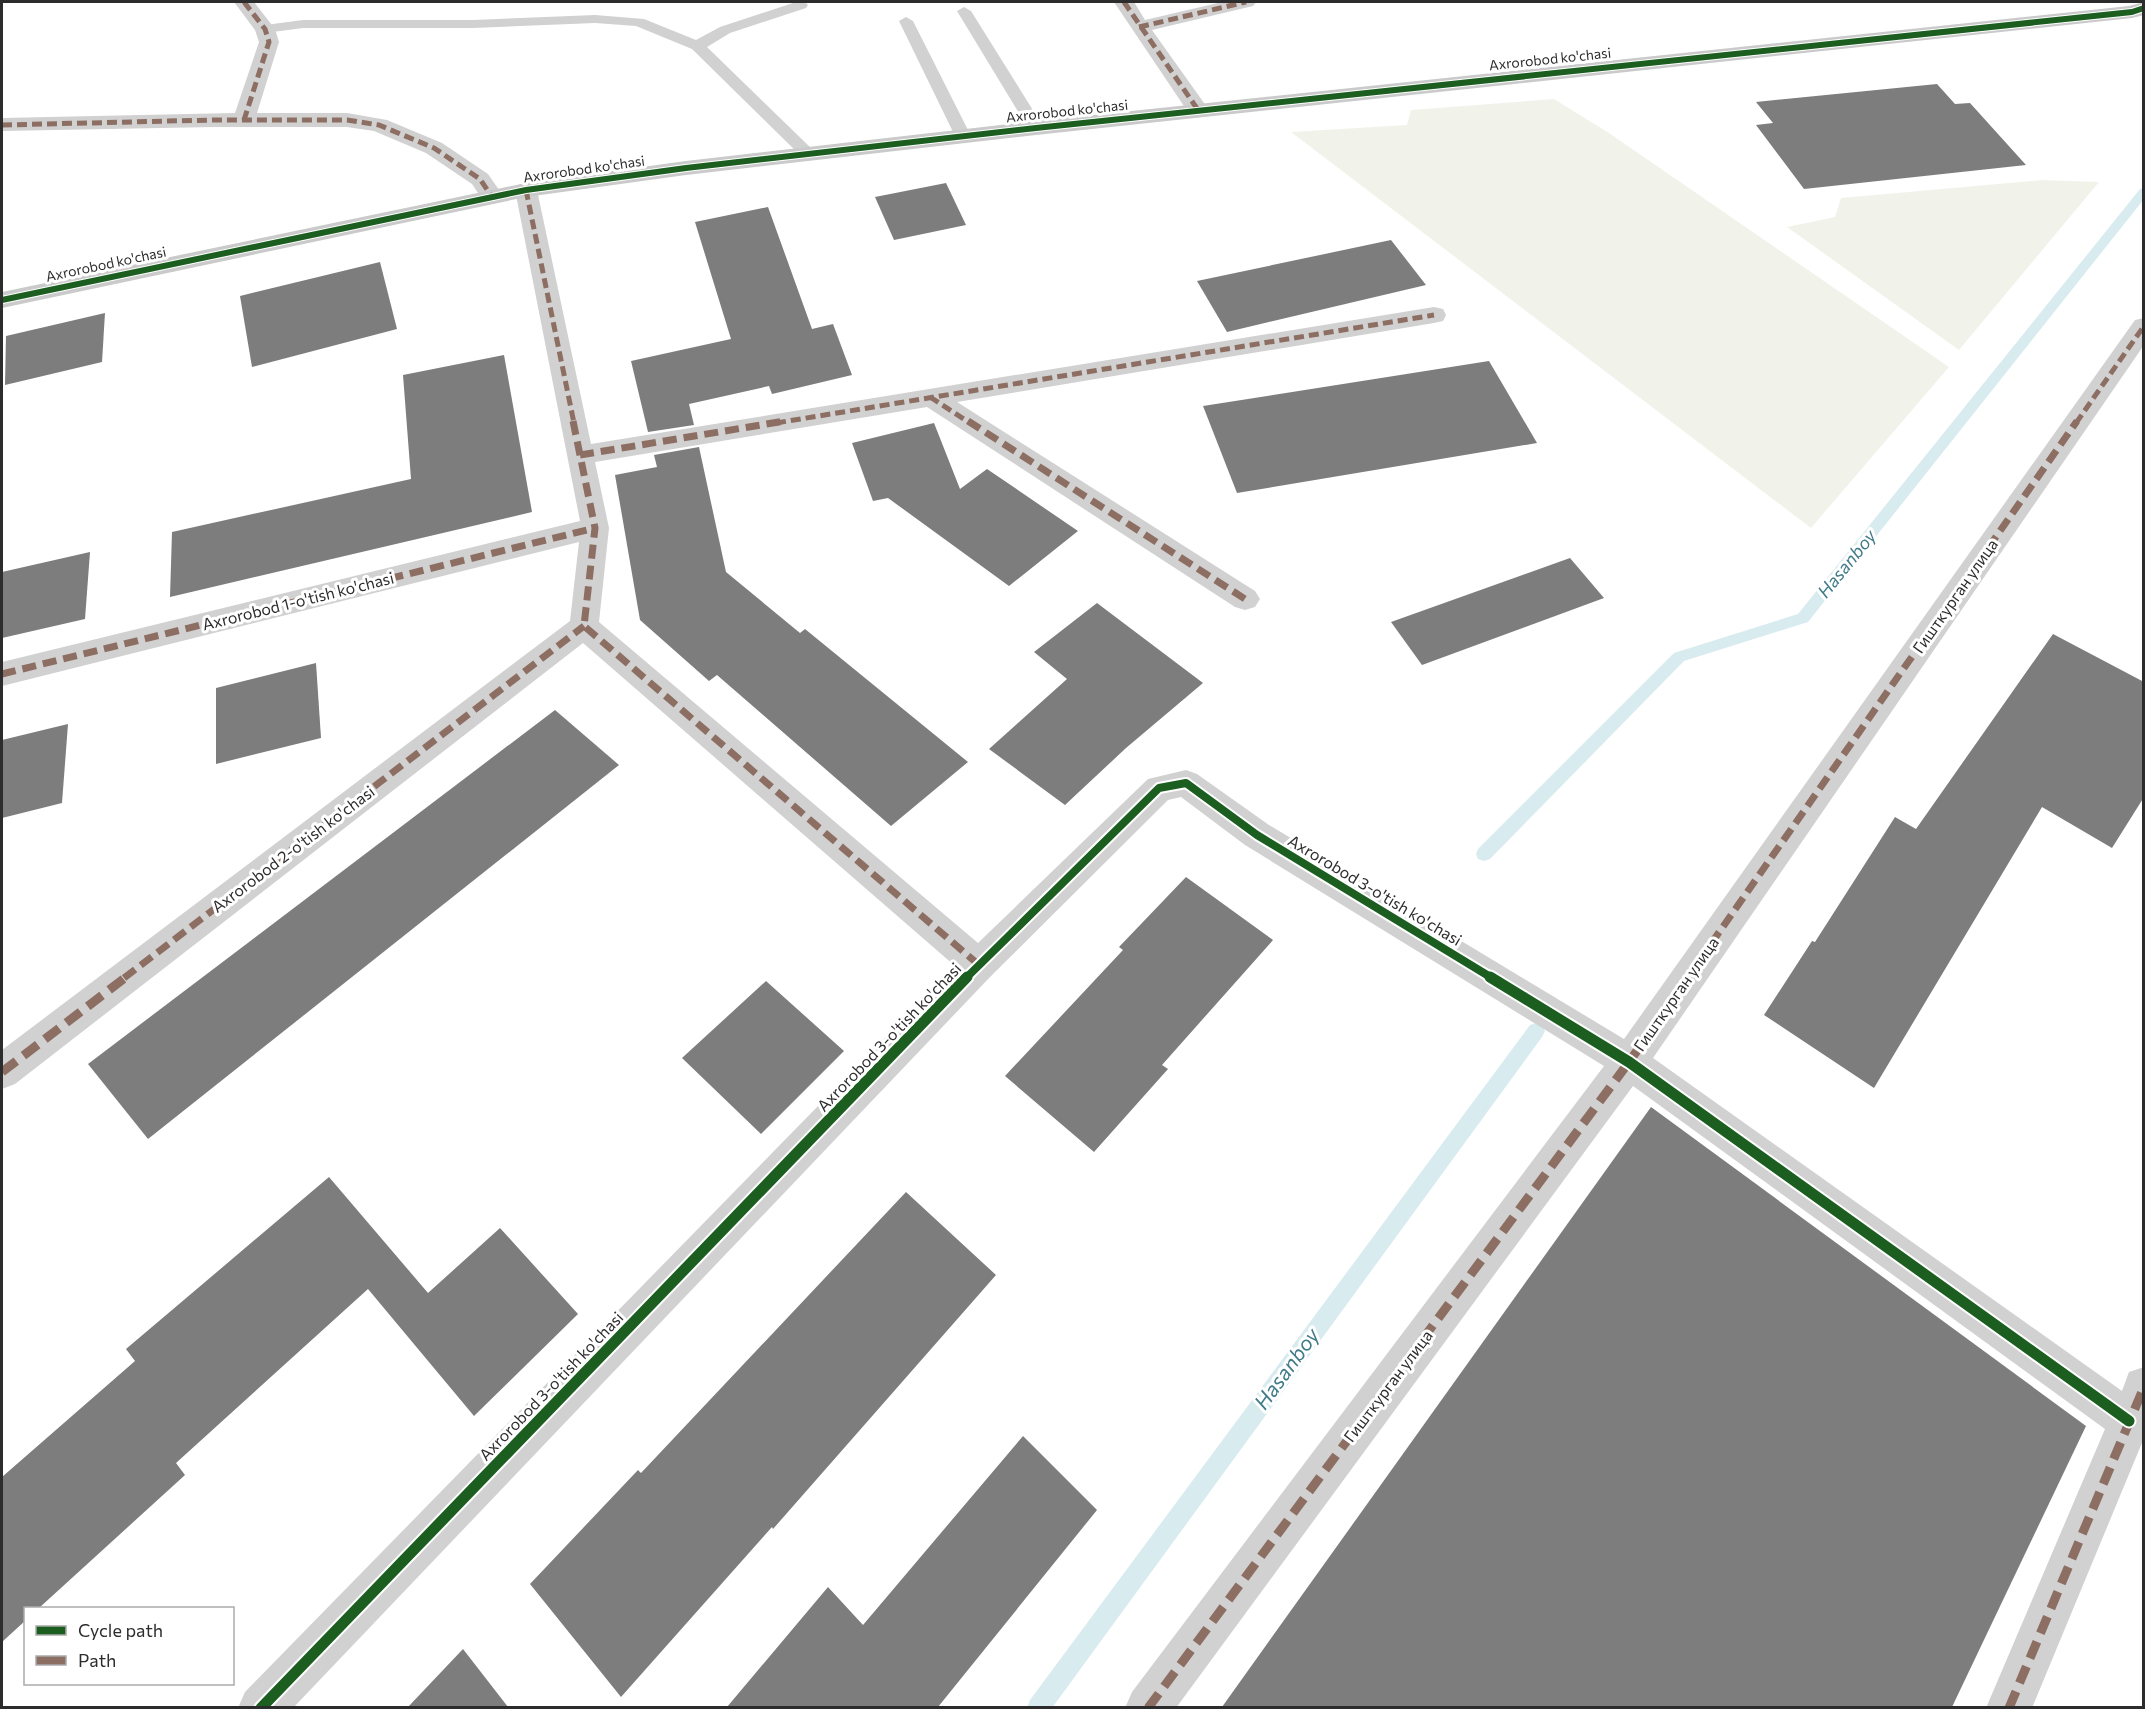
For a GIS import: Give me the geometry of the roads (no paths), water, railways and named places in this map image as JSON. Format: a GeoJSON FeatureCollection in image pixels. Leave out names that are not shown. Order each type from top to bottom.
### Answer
{"type":"FeatureCollection","features":[{"type":"Feature","properties":{"kind":"street"},"geometry":{"type":"LineString","coordinates":[[244,2],[265,29],[269,42],[244,120]]}},
{"type":"Feature","properties":{"kind":"street"},"geometry":{"type":"LineString","coordinates":[[1124,2],[1198,110]]}},
{"type":"Feature","properties":{"kind":"street"},"geometry":{"type":"LineString","coordinates":[[1139,27],[1245,2]]}},
{"type":"Feature","properties":{"kind":"street","name":"Axrorobod ko'chasi"},"geometry":{"type":"LineString","coordinates":[[2,300],[526,190],[807,153],[2140,12]]}},
{"type":"Feature","properties":{"kind":"street"},"geometry":{"type":"LineString","coordinates":[[2,125],[347,120],[379,125],[405,134],[452,160],[480,179],[492,197]]}},
{"type":"Feature","properties":{"kind":"street"},"geometry":{"type":"LineString","coordinates":[[526,190],[595,528],[584,626],[979,964]]}},
{"type":"Feature","properties":{"kind":"street"},"geometry":{"type":"LineString","coordinates":[[580,455],[1434,315]]}},
{"type":"Feature","properties":{"kind":"street","name":"Гишткурган улица"},"geometry":{"type":"LineString","coordinates":[[1148,1707],[1629,1062],[2144,326]]}},
{"type":"Feature","properties":{"kind":"street"},"geometry":{"type":"LineString","coordinates":[[930,397],[1245,598]]}},
{"type":"Feature","properties":{"kind":"street","name":"Axrorobod 1-o'tish ko'chasi"},"geometry":{"type":"LineString","coordinates":[[2,674],[595,528]]}},
{"type":"Feature","properties":{"kind":"street","name":"Axrorobod 2-o'tish ko'chasi"},"geometry":{"type":"LineString","coordinates":[[2,1072],[584,626]]}},
{"type":"Feature","properties":{"kind":"street","name":"Axrorobod 3-o'tish ko'chasi"},"geometry":{"type":"LineString","coordinates":[[261,1707],[979,964],[1159,788],[1186,783],[1257,836],[1629,1062],[2136,1404]]}},
{"type":"Feature","properties":{"kind":"street"},"geometry":{"type":"LineString","coordinates":[[2009,1707],[2136,1404]]}},
{"type":"Feature","properties":{"kind":"lane"},"geometry":{"type":"LineString","coordinates":[[697,46],[725,30],[801,5]]}},
{"type":"Feature","properties":{"kind":"lane"},"geometry":{"type":"LineString","coordinates":[[964,11],[1036,128]]}},
{"type":"Feature","properties":{"kind":"lane"},"geometry":{"type":"LineString","coordinates":[[265,29],[303,24],[473,24],[595,19],[639,22],[697,46],[807,153]]}},
{"type":"Feature","properties":{"kind":"lane"},"geometry":{"type":"LineString","coordinates":[[906,21],[963,136]]}},
{"type":"Feature","properties":{"kind":"waterway","name":"Hasanboy"},"geometry":{"type":"LineString","coordinates":[[1484,854],[1679,657],[1803,618],[2144,191]]}},
{"type":"Feature","properties":{"kind":"waterway","name":"Hasanboy"},"geometry":{"type":"LineString","coordinates":[[1038,1708],[1536,1031]]}}]}
